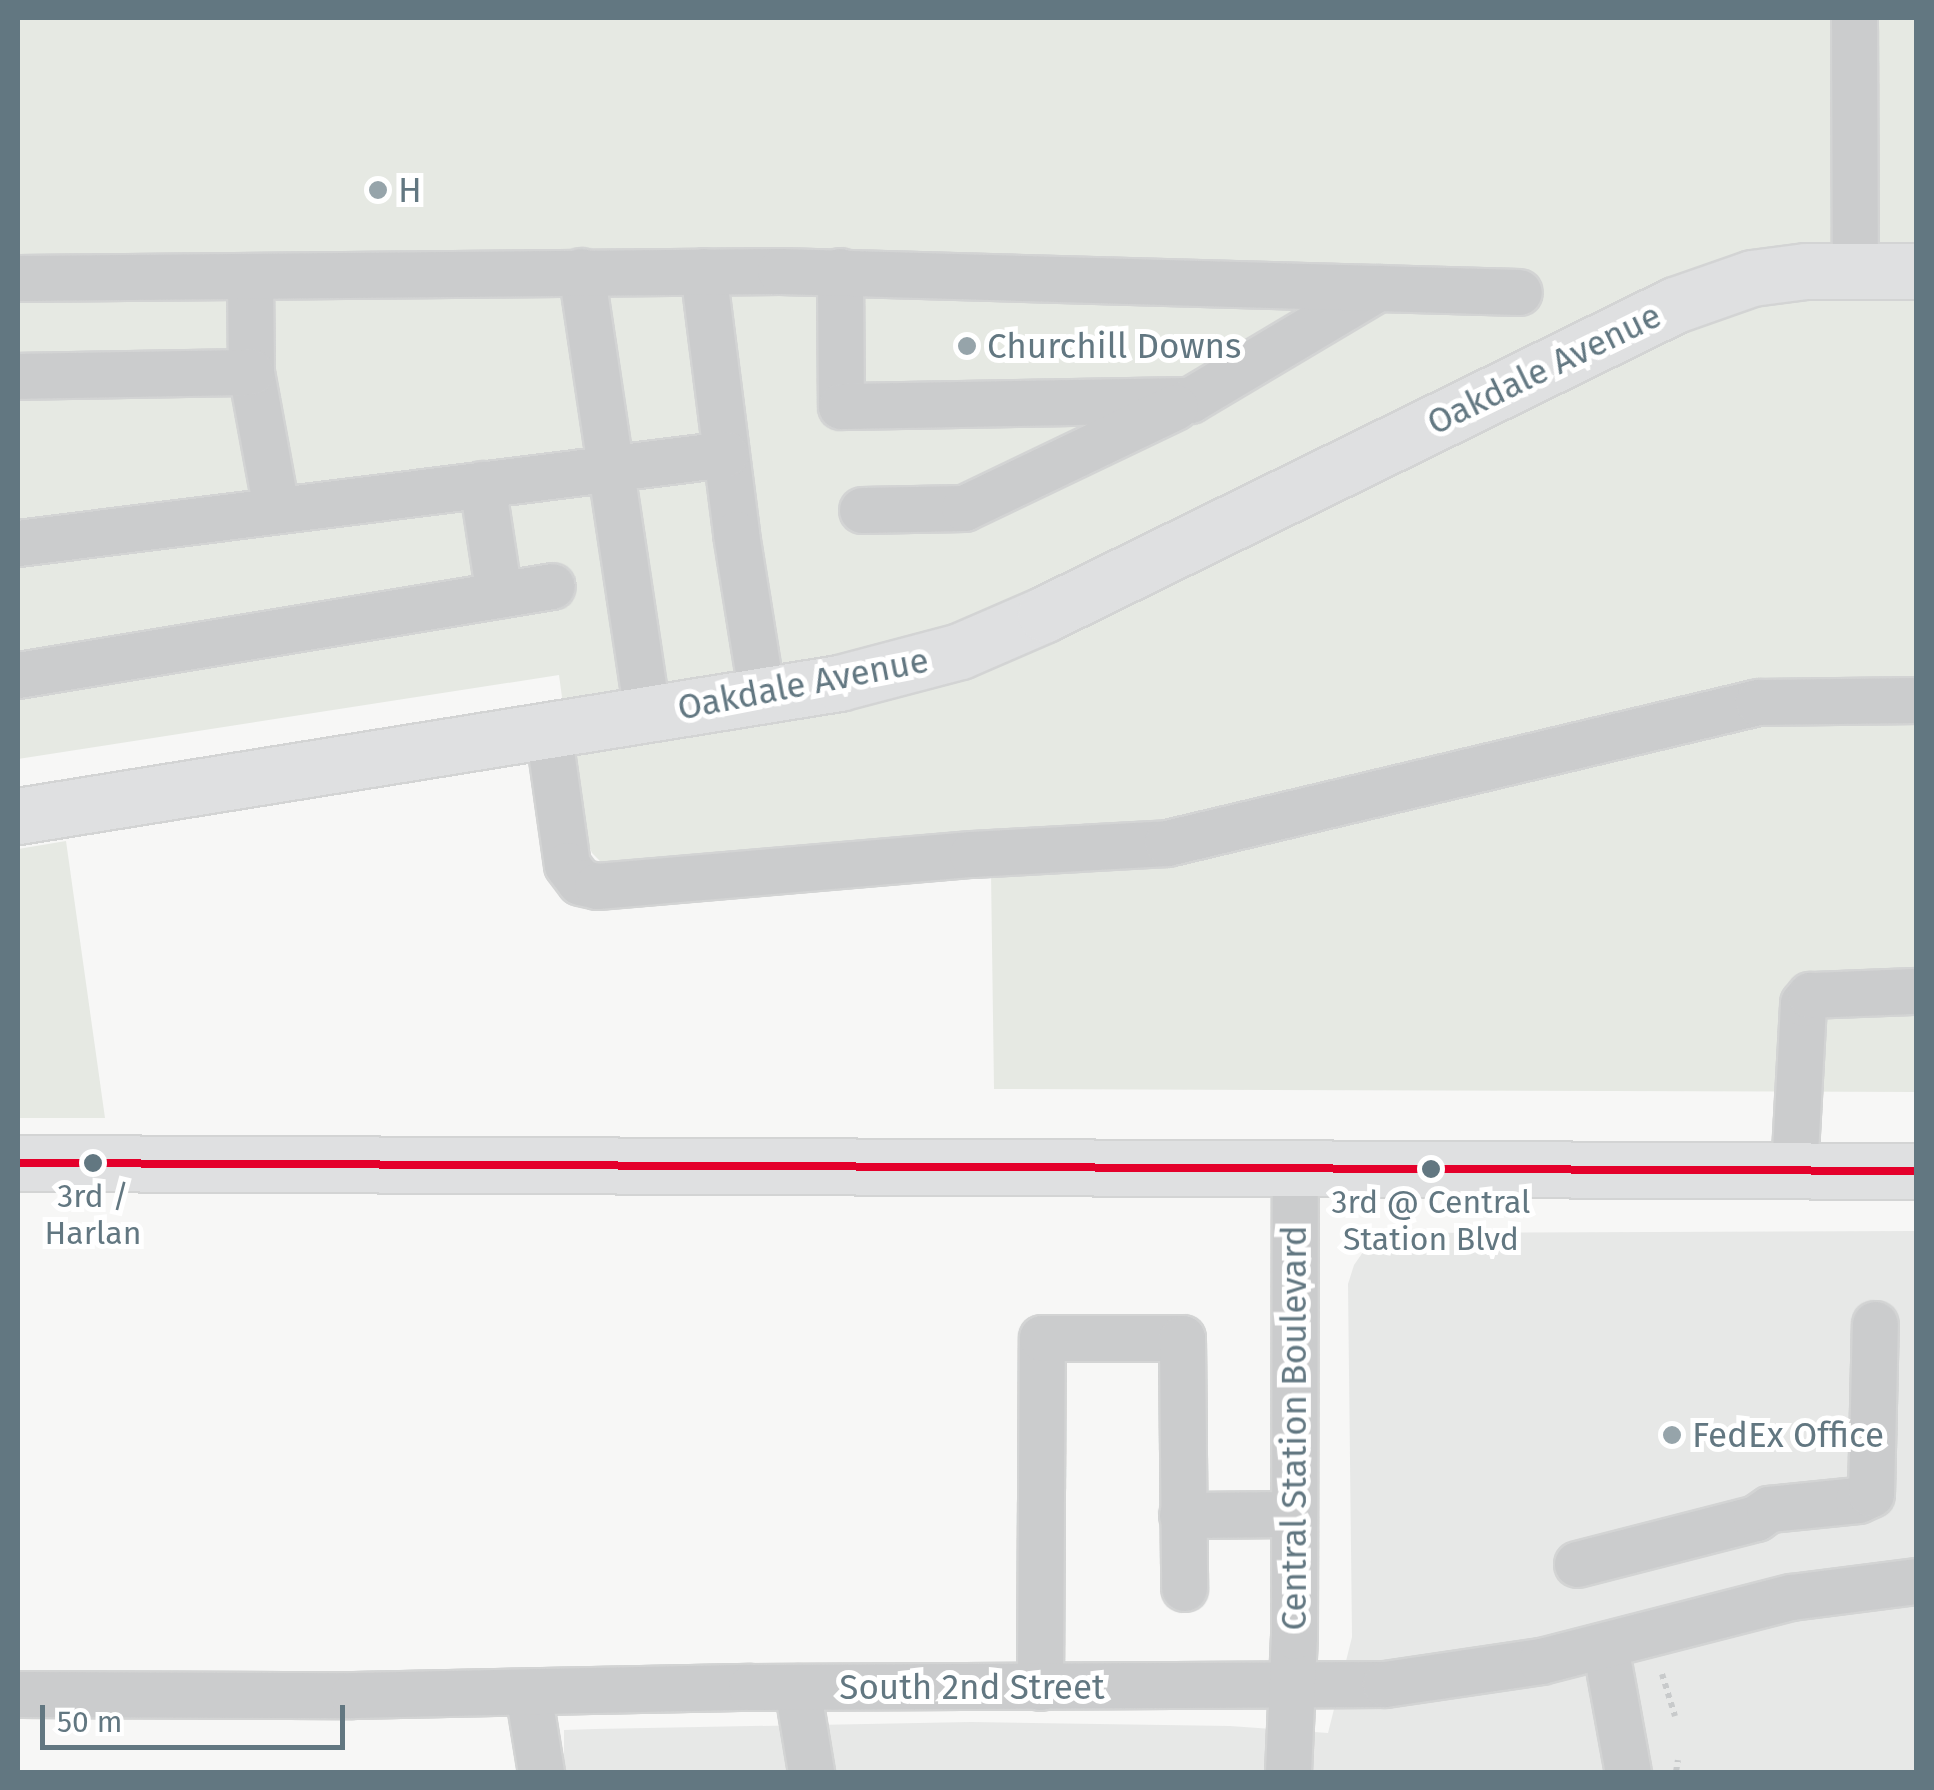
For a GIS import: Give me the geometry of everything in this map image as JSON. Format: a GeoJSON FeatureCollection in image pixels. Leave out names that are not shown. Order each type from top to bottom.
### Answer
{"type":"FeatureCollection","features":[{"type":"Feature","properties":{"kind":"main road","name":"Oakdale Avenue"},"geometry":{"type":"LineString","coordinates":[[18,816],[839,683],[960,651],[1045,614],[1675,306],[1752,278],[1916,270]]}},
{"type":"Feature","properties":{"kind":"main road"},"geometry":{"type":"LineString","coordinates":[[18,1163],[1916,1171]]}},
{"type":"Feature","properties":{"kind":"street"},"geometry":{"type":"LineString","coordinates":[[1854,18],[1855,270]]}},
{"type":"Feature","properties":{"kind":"street"},"geometry":{"type":"LineString","coordinates":[[581,271],[647,714]]}},
{"type":"Feature","properties":{"kind":"street"},"geometry":{"type":"LineString","coordinates":[[704,271],[725,454],[762,696]]}},
{"type":"Feature","properties":{"kind":"street"},"geometry":{"type":"LineString","coordinates":[[840,272],[841,406],[1190,400]]}},
{"type":"Feature","properties":{"kind":"street"},"geometry":{"type":"LineString","coordinates":[[18,278],[840,272],[1519,292]]}},
{"type":"Feature","properties":{"kind":"street"},"geometry":{"type":"LineString","coordinates":[[250,277],[251,372],[276,508]]}},
{"type":"Feature","properties":{"kind":"street"},"geometry":{"type":"LineString","coordinates":[[862,510],[964,508],[1190,400],[1378,288]]}},
{"type":"Feature","properties":{"kind":"street"},"geometry":{"type":"LineString","coordinates":[[18,376],[251,372]]}},
{"type":"Feature","properties":{"kind":"street"},"geometry":{"type":"LineString","coordinates":[[18,542],[725,454]]}},
{"type":"Feature","properties":{"kind":"street"},"geometry":{"type":"LineString","coordinates":[[482,484],[498,595]]}},
{"type":"Feature","properties":{"kind":"street"},"geometry":{"type":"LineString","coordinates":[[18,674],[552,586]]}},
{"type":"Feature","properties":{"kind":"street"},"geometry":{"type":"LineString","coordinates":[[548,730],[566,865],[580,882],[597,886],[1166,843],[1758,702],[1916,700]]}},
{"type":"Feature","properties":{"kind":"street"},"geometry":{"type":"LineString","coordinates":[[1794,1171],[1803,1002],[1810,995],[1916,990]]}},
{"type":"Feature","properties":{"kind":"street","name":"Central Station Boulevard"},"geometry":{"type":"LineString","coordinates":[[1288,1772],[1293,1687],[1294,1169]]}},
{"type":"Feature","properties":{"kind":"street"},"geometry":{"type":"LineString","coordinates":[[1577,1564],[1756,1518],[1770,1509],[1858,1500],[1871,1494],[1876,1324]]}},
{"type":"Feature","properties":{"kind":"street"},"geometry":{"type":"LineString","coordinates":[[1040,1687],[1042,1338],[1182,1338],[1184,1588]]}},
{"type":"Feature","properties":{"kind":"street"},"geometry":{"type":"LineString","coordinates":[[1182,1516],[1294,1514]]}},
{"type":"Feature","properties":{"kind":"street","name":"South 2nd Street"},"geometry":{"type":"LineString","coordinates":[[18,1694],[1293,1687],[1412,1681],[1541,1661],[1791,1597],[1916,1581]]}},
{"type":"Feature","properties":{"kind":"street"},"geometry":{"type":"LineString","coordinates":[[1604,1646],[1628,1772]]}},
{"type":"Feature","properties":{"kind":"street"},"geometry":{"type":"LineString","coordinates":[[797,1687],[811,1772]]}},
{"type":"Feature","properties":{"kind":"street"},"geometry":{"type":"LineString","coordinates":[[528,1692],[540,1772]]}},
{"type":"Feature","properties":{"kind":"path"},"geometry":{"type":"LineString","coordinates":[[1676,1772],[1678,1760]]}},
{"type":"Feature","properties":{"kind":"shaded area","name":"Churchill Downs"},"geometry":{"type":"Polygon","coordinates":[[[18,18],[1916,18],[1916,1092],[994,1089],[991,873],[607,868],[592,853],[579,824],[559,675],[18,759],[18,18]]]}},
{"type":"Feature","properties":{"kind":"shaded area"},"geometry":{"type":"Polygon","coordinates":[[[66,841],[105,1118],[18,1118],[18,849],[66,841]]]}},
{"type":"Feature","properties":{"kind":"shaded area"},"geometry":{"type":"Polygon","coordinates":[[[1916,1231],[1916,1772],[564,1772],[564,1730],[971,1722],[1230,1726],[1328,1733],[1352,1637],[1348,1284],[1354,1265],[1370,1242],[1395,1233],[1916,1231]]]}},
{"type":"Feature","properties":{"kind":"transit line"},"geometry":{"type":"LineString","coordinates":[[18,1163],[1916,1171]]}},
{"type":"Feature","properties":{"kind":"place","name":"H"},"geometry":{"type":"Point","coordinates":[378,190]}},
{"type":"Feature","properties":{"kind":"place","name":"Churchill Downs"},"geometry":{"type":"Point","coordinates":[967,346]}},
{"type":"Feature","properties":{"kind":"place","name":"3rd / Harlan"},"geometry":{"type":"Point","coordinates":[93,1163]}},
{"type":"Feature","properties":{"kind":"place","name":"3rd @ Central Station Blvd"},"geometry":{"type":"Point","coordinates":[1431,1169]}},
{"type":"Feature","properties":{"kind":"place","name":"FedEx Office"},"geometry":{"type":"Point","coordinates":[1672,1435]}}]}
